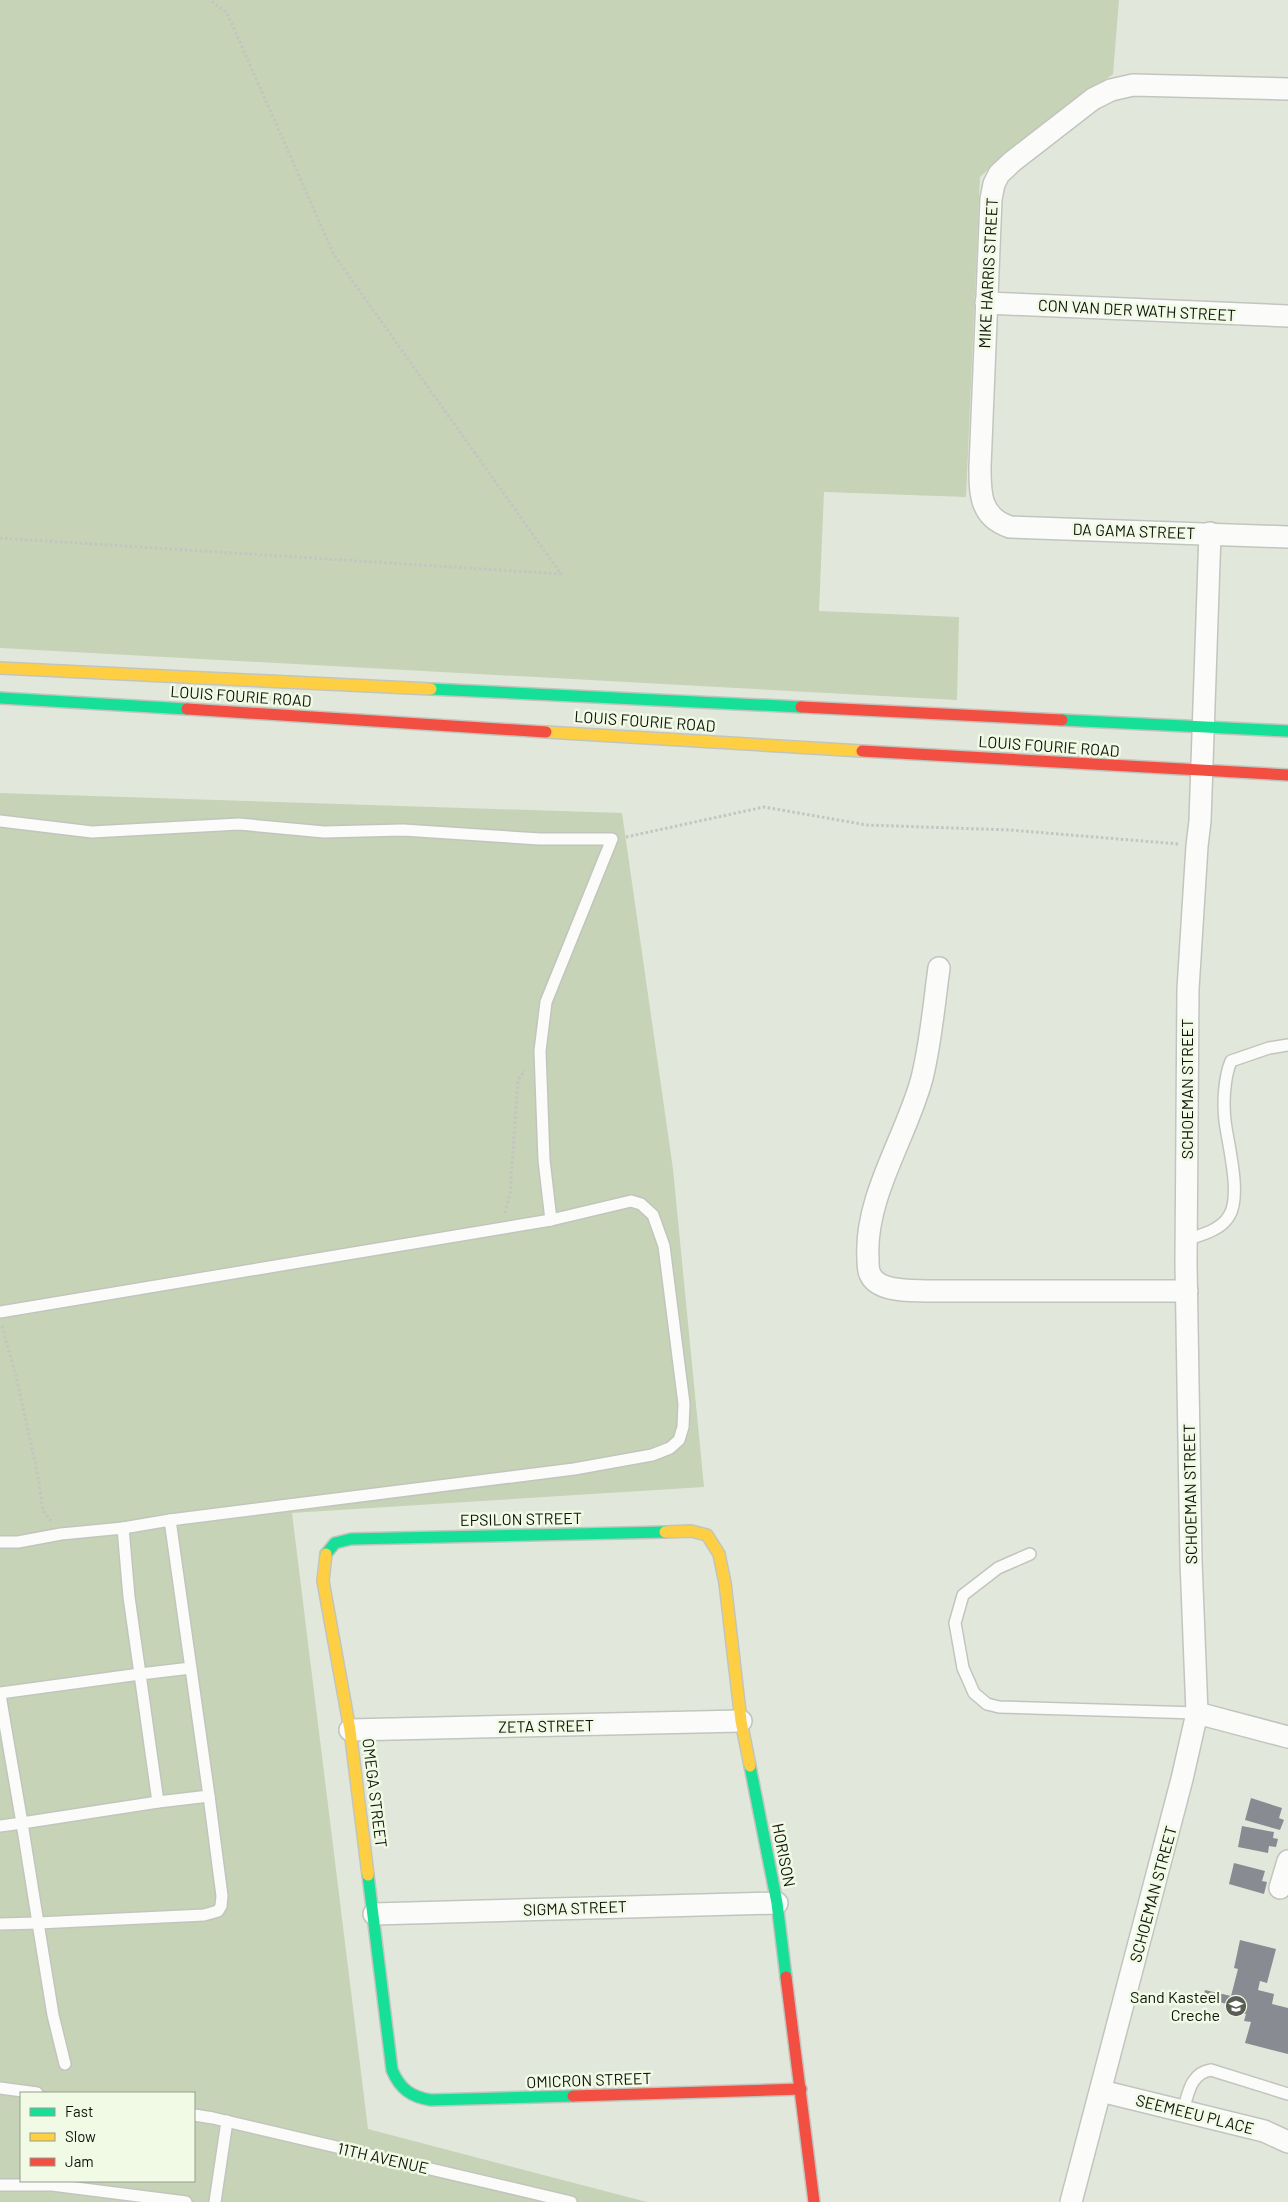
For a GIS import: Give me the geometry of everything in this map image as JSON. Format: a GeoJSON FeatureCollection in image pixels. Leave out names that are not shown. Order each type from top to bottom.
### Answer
{"type":"FeatureCollection","features":[{"type":"Feature","properties":{"kind":"main road","name":"LOUIS FOURIE ROAD"},"geometry":{"type":"LineString","coordinates":[[0,668],[1288,731]]}},
{"type":"Feature","properties":{"kind":"main road","name":"LOUIS FOURIE ROAD"},"geometry":{"type":"LineString","coordinates":[[0,698],[1288,775]]}},
{"type":"Feature","properties":{"kind":"main road","name":"EPSILON STREET"},"geometry":{"type":"LineString","coordinates":[[351,1539],[691,1531]]}},
{"type":"Feature","properties":{"kind":"main road","name":"HORISON"},"geometry":{"type":"LineString","coordinates":[[691,1531],[707,1535],[713,1542],[719,1554],[725,1583],[741,1721],[777,1903],[814,2202]]}},
{"type":"Feature","properties":{"kind":"main road","name":"OMEGA STREET"},"geometry":{"type":"LineString","coordinates":[[351,1539],[336,1542],[330,1547],[323,1558],[324,1581],[350,1730],[392,2070]]}},
{"type":"Feature","properties":{"kind":"main road","name":"OMICRON STREET"},"geometry":{"type":"LineString","coordinates":[[392,2070],[396,2082],[404,2091],[414,2097],[424,2099],[801,2090]]}},
{"type":"Feature","properties":{"kind":"street","name":"MIKE HARRIS STREET"},"geometry":{"type":"LineString","coordinates":[[987,509],[980,493],[986,303],[991,199],[994,184],[999,174],[1059,124],[1093,99],[1111,90],[1133,85],[1288,89]]}},
{"type":"Feature","properties":{"kind":"street","name":"CON VAN DER WATH STREET"},"geometry":{"type":"LineString","coordinates":[[986,303],[1288,316]]}},
{"type":"Feature","properties":{"kind":"street","name":"DA GAMA STREET"},"geometry":{"type":"LineString","coordinates":[[987,509],[1000,524],[1010,527],[1288,537]]}},
{"type":"Feature","properties":{"kind":"street","name":"SCHOEMAN STREET"},"geometry":{"type":"LineString","coordinates":[[1071,2202],[1185,1770],[1197,1713],[1191,1561],[1186,1240],[1188,989],[1200,821],[1210,533]]}},
{"type":"Feature","properties":{"kind":"street"},"geometry":{"type":"LineString","coordinates":[[939,968],[922,1078],[872,1218],[868,1250],[869,1273],[872,1278],[889,1288],[930,1291],[1187,1291]]}},
{"type":"Feature","properties":{"kind":"street"},"geometry":{"type":"LineString","coordinates":[[1197,1713],[1288,1737]]}},
{"type":"Feature","properties":{"kind":"street","name":"ZETA STREET"},"geometry":{"type":"LineString","coordinates":[[350,1730],[741,1721]]}},
{"type":"Feature","properties":{"kind":"street"},"geometry":{"type":"LineString","coordinates":[[1280,1888],[1288,1861]]}},
{"type":"Feature","properties":{"kind":"street","name":"SIGMA STREET"},"geometry":{"type":"LineString","coordinates":[[374,1914],[777,1903]]}},
{"type":"Feature","properties":{"kind":"street","name":"SEEMEEU PLACE"},"geometry":{"type":"LineString","coordinates":[[1101,2091],[1264,2131],[1288,2142]]}},
{"type":"Feature","properties":{"kind":"lane"},"geometry":{"type":"LineString","coordinates":[[0,821],[92,832],[239,824],[324,832],[403,830],[540,839],[612,840],[546,1002],[540,1051],[544,1160],[551,1220]]}},
{"type":"Feature","properties":{"kind":"lane"},"geometry":{"type":"LineString","coordinates":[[1186,1240],[1220,1226],[1230,1216],[1235,1200],[1225,1119],[1227,1071],[1231,1060],[1269,1048],[1288,1045]]}},
{"type":"Feature","properties":{"kind":"lane"},"geometry":{"type":"LineString","coordinates":[[0,1312],[551,1220],[631,1201],[641,1204],[653,1215],[664,1246],[684,1404],[683,1427],[679,1440],[670,1448],[652,1455],[574,1469],[170,1520],[123,1528],[61,1534],[18,1542],[0,1542]]}},
{"type":"Feature","properties":{"kind":"lane"},"geometry":{"type":"LineString","coordinates":[[0,1924],[204,1915],[218,1911],[221,1906],[222,1896],[209,1796],[170,1520]]}},
{"type":"Feature","properties":{"kind":"lane"},"geometry":{"type":"LineString","coordinates":[[123,1528],[129,1598],[158,1802]]}},
{"type":"Feature","properties":{"kind":"lane"},"geometry":{"type":"LineString","coordinates":[[1030,1554],[998,1568],[963,1595],[955,1623],[963,1668],[974,1694],[987,1704],[1000,1707],[1197,1713]]}},
{"type":"Feature","properties":{"kind":"lane"},"geometry":{"type":"LineString","coordinates":[[65,2064],[53,2015],[0,1694],[191,1668]]}},
{"type":"Feature","properties":{"kind":"lane"},"geometry":{"type":"LineString","coordinates":[[0,1826],[209,1796]]}},
{"type":"Feature","properties":{"kind":"lane"},"geometry":{"type":"LineString","coordinates":[[1183,2111],[1194,2079],[1199,2073],[1204,2071],[1211,2070],[1288,2094]]}},
{"type":"Feature","properties":{"kind":"lane"},"geometry":{"type":"LineString","coordinates":[[0,2088],[30,2092]]}},
{"type":"Feature","properties":{"kind":"lane","name":"11TH AVENUE"},"geometry":{"type":"LineString","coordinates":[[195,2115],[227,2121],[571,2202]]}},
{"type":"Feature","properties":{"kind":"lane"},"geometry":{"type":"LineString","coordinates":[[215,2202],[227,2121]]}},
{"type":"Feature","properties":{"kind":"lane"},"geometry":{"type":"LineString","coordinates":[[0,2185],[52,2185],[126,2197],[186,2202]]}},
{"type":"Feature","properties":{"kind":"path"},"geometry":{"type":"LineString","coordinates":[[0,538],[560,574],[334,255],[227,12],[210,0]]}},
{"type":"Feature","properties":{"kind":"path"},"geometry":{"type":"LineString","coordinates":[[612,840],[764,807],[867,825],[1010,830],[1197,846]]}},
{"type":"Feature","properties":{"kind":"path"},"geometry":{"type":"LineString","coordinates":[[501,1228],[510,1194],[518,1080],[540,1051]]}},
{"type":"Feature","properties":{"kind":"path"},"geometry":{"type":"LineString","coordinates":[[0,1324],[3,1328],[16,1376],[38,1476],[43,1511],[61,1534]]}},
{"type":"Feature","properties":{"kind":"green space"},"geometry":{"type":"Polygon","coordinates":[[[0,0],[1119,0],[1113,74],[1011,149],[980,177],[966,497],[824,492],[819,611],[959,617],[957,700],[0,648],[0,0]]]}},
{"type":"Feature","properties":{"kind":"green space"},"geometry":{"type":"Polygon","coordinates":[[[0,793],[622,813],[673,1169],[704,1487],[292,1513],[368,2129],[647,2202],[0,2202],[0,793]]]}},
{"type":"Feature","properties":{"kind":"building"},"geometry":{"type":"Polygon","coordinates":[[[1251,1798],[1282,1808],[1279,1818],[1284,1820],[1280,1830],[1245,1820],[1251,1798]]]}},
{"type":"Feature","properties":{"kind":"building"},"geometry":{"type":"Polygon","coordinates":[[[1242,1826],[1274,1832],[1273,1838],[1278,1839],[1276,1847],[1269,1846],[1268,1853],[1238,1847],[1242,1826]]]}},
{"type":"Feature","properties":{"kind":"building"},"geometry":{"type":"Polygon","coordinates":[[[1234,1863],[1265,1871],[1262,1881],[1267,1882],[1264,1894],[1229,1884],[1234,1863]]]}},
{"type":"Feature","properties":{"kind":"building"},"geometry":{"type":"Polygon","coordinates":[[[1240,1940],[1276,1949],[1267,1983],[1260,1981],[1258,1990],[1274,1994],[1272,2004],[1288,2008],[1288,2054],[1245,2043],[1251,2022],[1244,2021],[1246,2014],[1234,2011],[1235,2006],[1203,1998],[1205,1990],[1231,1996],[1238,1969],[1234,1968],[1240,1940]]]}},
{"type":"Feature","properties":{"kind":"traffic: fast"},"geometry":{"type":"LineString","coordinates":[[431,689],[801,707]]}},
{"type":"Feature","properties":{"kind":"traffic: fast"},"geometry":{"type":"LineString","coordinates":[[0,698],[187,709]]}},
{"type":"Feature","properties":{"kind":"traffic: fast"},"geometry":{"type":"LineString","coordinates":[[1062,720],[1288,731]]}},
{"type":"Feature","properties":{"kind":"traffic: fast"},"geometry":{"type":"LineString","coordinates":[[326,1554],[335,1543],[351,1539],[665,1532]]}},
{"type":"Feature","properties":{"kind":"traffic: fast"},"geometry":{"type":"LineString","coordinates":[[750,1766],[777,1903],[786,1977]]}},
{"type":"Feature","properties":{"kind":"traffic: fast"},"geometry":{"type":"LineString","coordinates":[[368,1875],[392,2070],[403,2087],[418,2097],[431,2100],[573,2096]]}},
{"type":"Feature","properties":{"kind":"traffic: slow"},"geometry":{"type":"LineString","coordinates":[[0,668],[431,689]]}},
{"type":"Feature","properties":{"kind":"traffic: slow"},"geometry":{"type":"LineString","coordinates":[[546,732],[862,751]]}},
{"type":"Feature","properties":{"kind":"traffic: slow"},"geometry":{"type":"LineString","coordinates":[[665,1532],[691,1531],[707,1535],[719,1554],[725,1583],[741,1721],[750,1766]]}},
{"type":"Feature","properties":{"kind":"traffic: slow"},"geometry":{"type":"LineString","coordinates":[[326,1554],[323,1581],[350,1730],[368,1875]]}},
{"type":"Feature","properties":{"kind":"traffic: jam"},"geometry":{"type":"LineString","coordinates":[[801,707],[1062,720]]}},
{"type":"Feature","properties":{"kind":"traffic: jam"},"geometry":{"type":"LineString","coordinates":[[187,709],[546,732]]}},
{"type":"Feature","properties":{"kind":"traffic: jam"},"geometry":{"type":"LineString","coordinates":[[862,751],[1288,775]]}},
{"type":"Feature","properties":{"kind":"traffic: jam"},"geometry":{"type":"LineString","coordinates":[[786,1977],[814,2202]]}},
{"type":"Feature","properties":{"kind":"traffic: jam"},"geometry":{"type":"LineString","coordinates":[[573,2096],[801,2089]]}},
{"type":"Feature","properties":{"kind":"place","name":"Sand Kasteel Creche"},"geometry":{"type":"Point","coordinates":[1236,2006]}}]}
